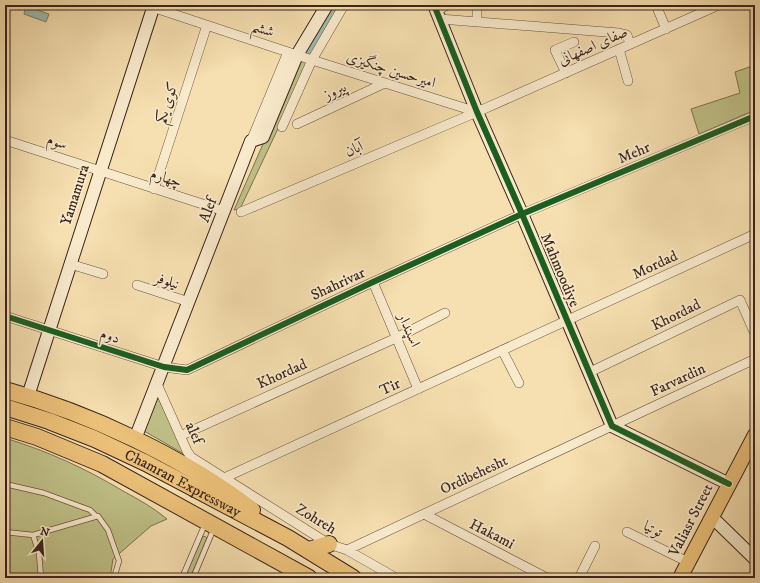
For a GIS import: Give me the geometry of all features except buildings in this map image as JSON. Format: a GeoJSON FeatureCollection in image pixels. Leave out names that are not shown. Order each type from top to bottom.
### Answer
{"type":"FeatureCollection","features":[{"type":"Feature","properties":{"kind":"highway"},"geometry":{"type":"LineString","coordinates":[[5,390],[28,396],[79,415],[135,439],[200,474],[233,495],[288,538]]}},
{"type":"Feature","properties":{"kind":"highway","name":"Chamran Expressway"},"geometry":{"type":"LineString","coordinates":[[5,407],[48,421],[95,439],[146,463],[288,538],[319,550],[353,578]]}},
{"type":"Feature","properties":{"kind":"highway","name":"Chamran Expressway"},"geometry":{"type":"LineString","coordinates":[[5,427],[43,440],[102,464],[147,488],[210,525],[309,578]]}},
{"type":"Feature","properties":{"kind":"highway"},"geometry":{"type":"LineString","coordinates":[[234,537],[267,564],[290,578]]}},
{"type":"Feature","properties":{"kind":"highway"},"geometry":{"type":"LineString","coordinates":[[319,550],[364,578]]}},
{"type":"Feature","properties":{"kind":"main road","name":"Valiasr Street"},"geometry":{"type":"LineString","coordinates":[[680,578],[755,435]]}},
{"type":"Feature","properties":{"kind":"main road","name":"Valiasr Street"},"geometry":{"type":"LineString","coordinates":[[688,578],[754,454]]}},
{"type":"Feature","properties":{"kind":"street","name":"Alef"},"geometry":{"type":"LineString","coordinates":[[135,439],[251,141],[263,137],[292,54],[327,5]]}},
{"type":"Feature","properties":{"kind":"street"},"geometry":{"type":"LineString","coordinates":[[282,127],[312,60],[344,5]]}},
{"type":"Feature","properties":{"kind":"street"},"geometry":{"type":"LineString","coordinates":[[477,5],[477,21]]}},
{"type":"Feature","properties":{"kind":"street"},"geometry":{"type":"LineString","coordinates":[[656,5],[666,29]]}},
{"type":"Feature","properties":{"kind":"street","name":"صفای اصفهانی"},"geometry":{"type":"LineString","coordinates":[[477,112],[719,5]]}},
{"type":"Feature","properties":{"kind":"street","name":"ششم"},"geometry":{"type":"LineString","coordinates":[[151,6],[292,54]]}},
{"type":"Feature","properties":{"kind":"street","name":"Yamamura"},"geometry":{"type":"LineString","coordinates":[[28,396],[151,6]]}},
{"type":"Feature","properties":{"kind":"street"},"geometry":{"type":"LineString","coordinates":[[439,10],[477,21],[624,34],[627,36],[630,44]]}},
{"type":"Feature","properties":{"kind":"street","name":"Mahmoodiye"},"geometry":{"type":"LineString","coordinates":[[439,10],[477,112],[612,426]]}},
{"type":"Feature","properties":{"kind":"street","name":"کوی یکم"},"geometry":{"type":"LineString","coordinates":[[154,188],[207,25]]}},
{"type":"Feature","properties":{"kind":"street"},"geometry":{"type":"LineString","coordinates":[[566,72],[555,50],[574,42]]}},
{"type":"Feature","properties":{"kind":"street"},"geometry":{"type":"LineString","coordinates":[[619,49],[628,81]]}},
{"type":"Feature","properties":{"kind":"street","name":"امیرحسین چنگیزی"},"geometry":{"type":"LineString","coordinates":[[292,54],[477,112]]}},
{"type":"Feature","properties":{"kind":"street","name":"پیروز"},"geometry":{"type":"LineString","coordinates":[[296,124],[385,83]]}},
{"type":"Feature","properties":{"kind":"street","name":"آبان"},"geometry":{"type":"LineString","coordinates":[[241,212],[477,112]]}},
{"type":"Feature","properties":{"kind":"street","name":"Mehr"},"geometry":{"type":"LineString","coordinates":[[522,214],[755,116]]}},
{"type":"Feature","properties":{"kind":"street","name":"سوم"},"geometry":{"type":"LineString","coordinates":[[5,140],[100,171]]}},
{"type":"Feature","properties":{"kind":"street","name":"چهارم"},"geometry":{"type":"LineString","coordinates":[[100,171],[224,211]]}},
{"type":"Feature","properties":{"kind":"street","name":"Shahrivar"},"geometry":{"type":"LineString","coordinates":[[164,367],[187,370],[373,282],[522,214]]}},
{"type":"Feature","properties":{"kind":"street","name":"Mordad"},"geometry":{"type":"LineString","coordinates":[[567,321],[755,234]]}},
{"type":"Feature","properties":{"kind":"street"},"geometry":{"type":"LineString","coordinates":[[70,264],[103,274]]}},
{"type":"Feature","properties":{"kind":"street","name":"اسپندار"},"geometry":{"type":"LineString","coordinates":[[373,282],[418,389]]}},
{"type":"Feature","properties":{"kind":"street","name":"نیلوفر"},"geometry":{"type":"LineString","coordinates":[[137,285],[189,302]]}},
{"type":"Feature","properties":{"kind":"street","name":"Khordad"},"geometry":{"type":"LineString","coordinates":[[590,372],[740,300],[755,334]]}},
{"type":"Feature","properties":{"kind":"street","name":"Khordad"},"geometry":{"type":"LineString","coordinates":[[180,436],[396,338],[445,314]]}},
{"type":"Feature","properties":{"kind":"street","name":"دوم"},"geometry":{"type":"LineString","coordinates":[[5,316],[164,367]]}},
{"type":"Feature","properties":{"kind":"street","name":"Tir"},"geometry":{"type":"LineString","coordinates":[[224,478],[567,321]]}},
{"type":"Feature","properties":{"kind":"street"},"geometry":{"type":"LineString","coordinates":[[502,350],[519,383]]}},
{"type":"Feature","properties":{"kind":"street","name":"Farvardin"},"geometry":{"type":"LineString","coordinates":[[612,426],[755,359]]}},
{"type":"Feature","properties":{"kind":"street","name":"alef"},"geometry":{"type":"LineString","coordinates":[[157,384],[190,457],[224,478]]}},
{"type":"Feature","properties":{"kind":"street"},"geometry":{"type":"LineString","coordinates":[[612,426],[728,484]]}},
{"type":"Feature","properties":{"kind":"street","name":"Ordibehesht"},"geometry":{"type":"LineString","coordinates":[[347,550],[612,426]]}},
{"type":"Feature","properties":{"kind":"street","name":"Zohreh"},"geometry":{"type":"LineString","coordinates":[[224,478],[319,550],[347,550],[396,578]]}},
{"type":"Feature","properties":{"kind":"street","name":"Hakami"},"geometry":{"type":"LineString","coordinates":[[424,514],[547,578]]}},
{"type":"Feature","properties":{"kind":"street"},"geometry":{"type":"LineString","coordinates":[[717,522],[755,559]]}},
{"type":"Feature","properties":{"kind":"street","name":"توتیا"},"geometry":{"type":"LineString","coordinates":[[627,532],[688,562]]}},
{"type":"Feature","properties":{"kind":"street"},"geometry":{"type":"LineString","coordinates":[[579,578],[595,546]]}},
{"type":"Feature","properties":{"kind":"lane"},"geometry":{"type":"LineString","coordinates":[[5,484],[44,493],[90,510],[98,516],[108,530],[119,561],[114,578]]}},
{"type":"Feature","properties":{"kind":"lane"},"geometry":{"type":"LineString","coordinates":[[5,532],[33,535],[96,516]]}},
{"type":"Feature","properties":{"kind":"lane"},"geometry":{"type":"LineString","coordinates":[[182,578],[210,525]]}},
{"type":"Feature","properties":{"kind":"lane"},"geometry":{"type":"LineString","coordinates":[[193,578],[210,525]]}},
{"type":"Feature","properties":{"kind":"lane"},"geometry":{"type":"LineString","coordinates":[[33,535],[39,553],[41,578]]}},
{"type":"Feature","properties":{"kind":"green space"},"geometry":{"type":"Polygon","coordinates":[[[300,60],[309,63],[240,209],[234,210],[300,60]]]}},
{"type":"Feature","properties":{"kind":"green space"},"geometry":{"type":"Polygon","coordinates":[[[755,65],[755,110],[699,134],[691,109],[740,93],[735,72],[755,65]]]}},
{"type":"Feature","properties":{"kind":"green space"},"geometry":{"type":"Polygon","coordinates":[[[156,393],[184,454],[144,431],[156,393]]]}},
{"type":"Feature","properties":{"kind":"green space"},"geometry":{"type":"Polygon","coordinates":[[[5,438],[51,454],[80,468],[140,500],[167,519],[151,526],[113,559],[110,578],[5,578],[5,438]]]}},
{"type":"Feature","properties":{"kind":"green space"},"geometry":{"type":"Polygon","coordinates":[[[203,536],[207,538],[191,576],[188,576],[188,570],[203,536]]]}},
{"type":"Feature","properties":{"kind":"water"},"geometry":{"type":"Polygon","coordinates":[[[334,5],[341,5],[311,57],[303,55],[334,5]]]}},
{"type":"Feature","properties":{"kind":"water"},"geometry":{"type":"Polygon","coordinates":[[[26,6],[49,14],[46,22],[24,14],[26,6]]]}},
{"type":"Feature","properties":{"kind":"cycle path"},"geometry":{"type":"LineString","coordinates":[[434,5],[477,112],[612,426],[729,484]]}},
{"type":"Feature","properties":{"kind":"cycle path"},"geometry":{"type":"LineString","coordinates":[[5,316],[164,367],[187,370],[373,282],[522,214],[755,116]]}}]}
